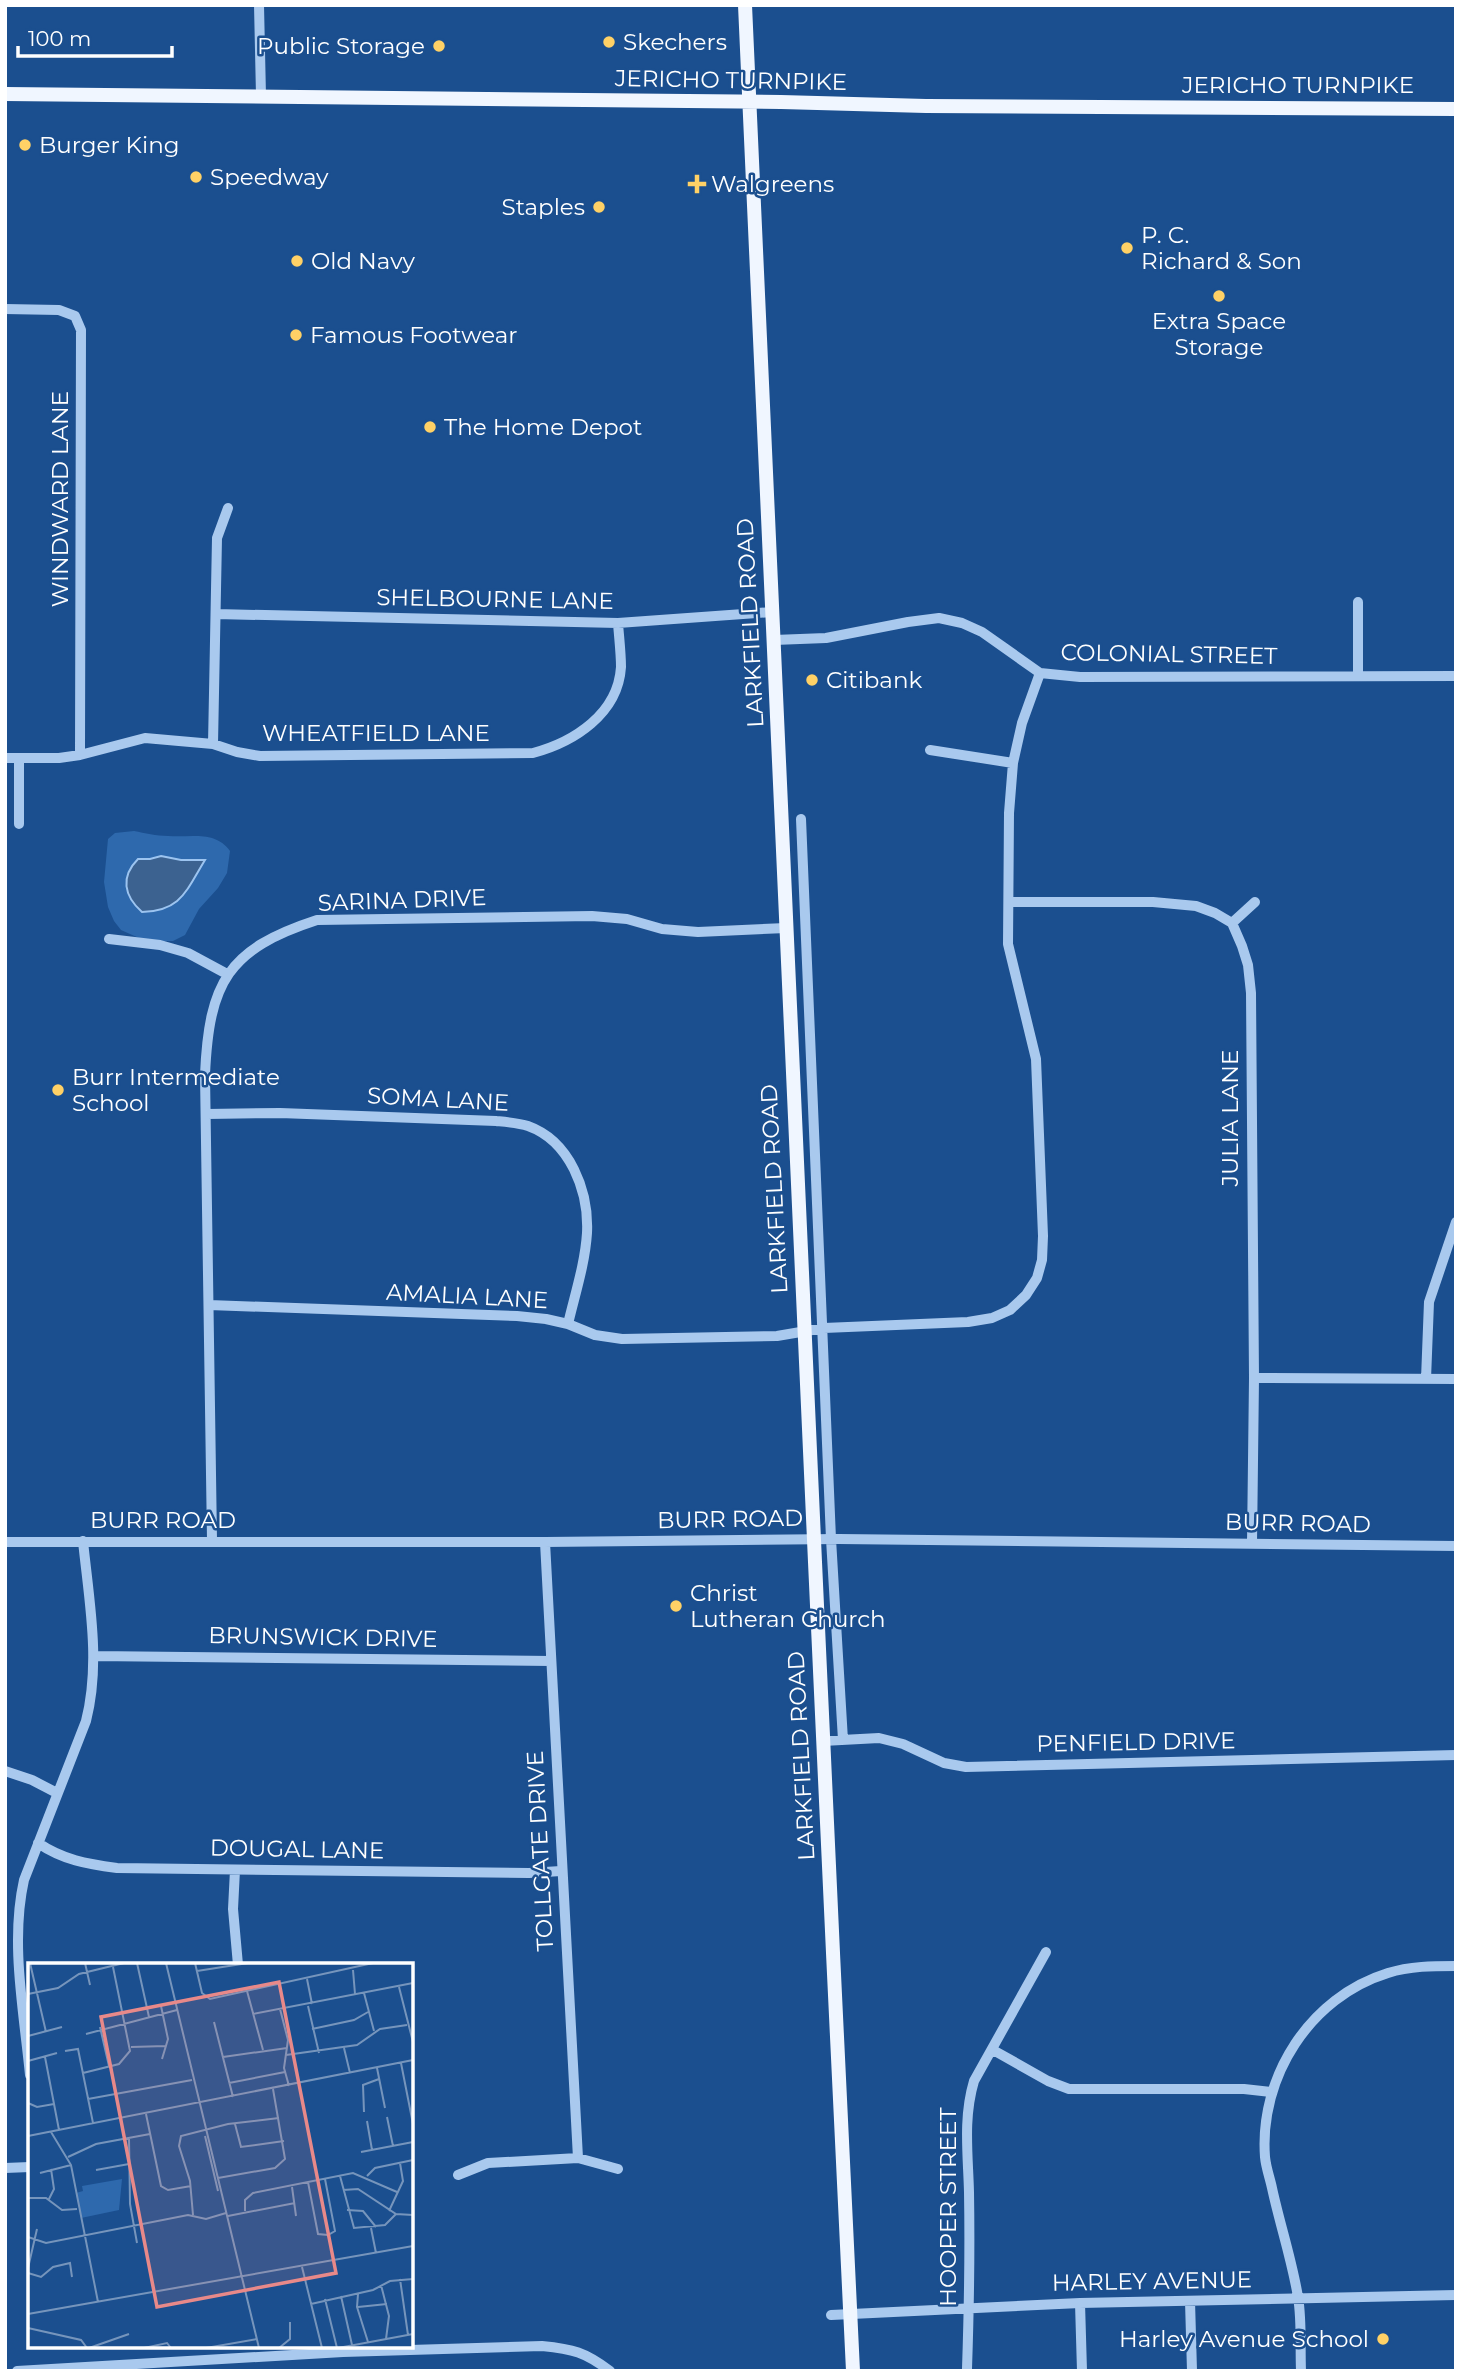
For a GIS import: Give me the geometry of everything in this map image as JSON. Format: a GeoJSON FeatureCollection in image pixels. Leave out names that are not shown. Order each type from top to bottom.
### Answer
{"type":"FeatureCollection","features":[{"type":"Feature","properties":{"kind":"main road","name":"LARKFIELD ROAD"},"geometry":{"type":"LineString","coordinates":[[745,5],[762,436],[774,640],[803,1332],[853,2371]]}},
{"type":"Feature","properties":{"kind":"main road","name":"JERICHO TURNPIKE"},"geometry":{"type":"LineString","coordinates":[[5,94],[926,106],[1456,109]]}},
{"type":"Feature","properties":{"kind":"street"},"geometry":{"type":"LineString","coordinates":[[259,5],[261,96]]}},
{"type":"Feature","properties":{"kind":"street","name":"WINDWARD LANE"},"geometry":{"type":"LineString","coordinates":[[5,309],[59,310],[75,316],[81,330],[80,755]]}},
{"type":"Feature","properties":{"kind":"street"},"geometry":{"type":"LineString","coordinates":[[213,744],[217,538],[228,508]]}},
{"type":"Feature","properties":{"kind":"street"},"geometry":{"type":"LineString","coordinates":[[1358,601],[1358,676]]}},
{"type":"Feature","properties":{"kind":"street","name":"SHELBOURNE LANE"},"geometry":{"type":"LineString","coordinates":[[216,614],[618,623],[772,612]]}},
{"type":"Feature","properties":{"kind":"street","name":"COLONIAL STREET"},"geometry":{"type":"LineString","coordinates":[[774,640],[826,638],[939,618],[962,623],[982,632],[1040,673],[1080,677],[1456,676]]}},
{"type":"Feature","properties":{"kind":"street","name":"WHEATFIELD LANE"},"geometry":{"type":"LineString","coordinates":[[5,758],[80,755],[145,738],[213,744],[260,756],[533,753],[556,747],[579,734],[594,721],[616,690],[621,668],[618,623]]}},
{"type":"Feature","properties":{"kind":"street","name":"AMALIA LANE"},"geometry":{"type":"LineString","coordinates":[[209,1305],[517,1316],[568,1324],[595,1335],[622,1339],[777,1336],[824,1328],[968,1322],[992,1318],[1010,1310],[1026,1295],[1037,1279],[1042,1260],[1036,1059],[1008,944],[1009,813],[1013,763],[1022,723],[1040,673]]}},
{"type":"Feature","properties":{"kind":"street"},"geometry":{"type":"LineString","coordinates":[[930,750],[1013,763]]}},
{"type":"Feature","properties":{"kind":"street"},"geometry":{"type":"LineString","coordinates":[[19,758],[19,824]]}},
{"type":"Feature","properties":{"kind":"street","name":"LARKFIELD ROAD"},"geometry":{"type":"LineString","coordinates":[[801,820],[831,1539],[843,1740]]}},
{"type":"Feature","properties":{"kind":"street"},"geometry":{"type":"LineString","coordinates":[[1009,902],[1153,902],[1196,906],[1232,923],[1255,902]]}},
{"type":"Feature","properties":{"kind":"street","name":"SARINA DRIVE"},"geometry":{"type":"LineString","coordinates":[[212,1541],[206,1036],[227,974],[253,948],[282,932],[317,920],[592,916],[627,919],[662,929],[698,932],[786,928]]}},
{"type":"Feature","properties":{"kind":"street","name":"JULIA LANE"},"geometry":{"type":"LineString","coordinates":[[1232,923],[1248,965],[1251,993],[1254,1378],[1252,1544]]}},
{"type":"Feature","properties":{"kind":"street"},"geometry":{"type":"LineString","coordinates":[[109,939],[160,945],[188,953],[227,974]]}},
{"type":"Feature","properties":{"kind":"street","name":"SOMA LANE"},"geometry":{"type":"LineString","coordinates":[[207,1114],[280,1113],[496,1121],[528,1126],[551,1138],[568,1156],[578,1179],[587,1231],[568,1324]]}},
{"type":"Feature","properties":{"kind":"street"},"geometry":{"type":"LineString","coordinates":[[1426,1379],[1429,1302],[1456,1222]]}},
{"type":"Feature","properties":{"kind":"street"},"geometry":{"type":"LineString","coordinates":[[1254,1378],[1456,1379]]}},
{"type":"Feature","properties":{"kind":"street","name":"BURR ROAD"},"geometry":{"type":"LineString","coordinates":[[5,1542],[831,1539],[1456,1546]]}},
{"type":"Feature","properties":{"kind":"street"},"geometry":{"type":"LineString","coordinates":[[28,2054],[20,1969],[19,1903],[24,1880],[86,1721],[93,1693],[94,1656],[83,1541]]}},
{"type":"Feature","properties":{"kind":"street","name":"TOLLGATE DRIVE"},"geometry":{"type":"LineString","coordinates":[[545,1542],[578,2158]]}},
{"type":"Feature","properties":{"kind":"street","name":"BRUNSWICK DRIVE"},"geometry":{"type":"LineString","coordinates":[[94,1656],[551,1661]]}},
{"type":"Feature","properties":{"kind":"street","name":"PENFIELD DRIVE"},"geometry":{"type":"LineString","coordinates":[[823,1741],[879,1738],[903,1744],[944,1763],[966,1767],[1456,1755]]}},
{"type":"Feature","properties":{"kind":"street"},"geometry":{"type":"LineString","coordinates":[[5,1771],[32,1780],[57,1793]]}},
{"type":"Feature","properties":{"kind":"street","name":"DOUGAL LANE"},"geometry":{"type":"LineString","coordinates":[[38,1843],[55,1854],[78,1863],[117,1868],[516,1873],[561,1871]]}},
{"type":"Feature","properties":{"kind":"street"},"geometry":{"type":"LineString","coordinates":[[235,1870],[233,1909],[238,1963]]}},
{"type":"Feature","properties":{"kind":"street","name":"HOOPER STREET"},"geometry":{"type":"LineString","coordinates":[[967,2369],[969,2308],[966,2117],[974,2081],[1046,1952]]}},
{"type":"Feature","properties":{"kind":"street"},"geometry":{"type":"LineString","coordinates":[[1301,2371],[1299,2300],[1265,2158],[1271,2092],[1296,2041],[1333,2001],[1359,1984],[1388,1973],[1420,1966],[1456,1966]]}},
{"type":"Feature","properties":{"kind":"street"},"geometry":{"type":"LineString","coordinates":[[993,2050],[1048,2081],[1069,2089],[1271,2092]]}},
{"type":"Feature","properties":{"kind":"street"},"geometry":{"type":"LineString","coordinates":[[458,2175],[488,2163],[578,2158],[618,2169]]}},
{"type":"Feature","properties":{"kind":"street"},"geometry":{"type":"LineString","coordinates":[[5,2168],[28,2167]]}},
{"type":"Feature","properties":{"kind":"street","name":"HARLEY AVENUE"},"geometry":{"type":"LineString","coordinates":[[831,2315],[1080,2303],[1456,2295]]}},
{"type":"Feature","properties":{"kind":"street"},"geometry":{"type":"LineString","coordinates":[[1190,2301],[1192,2371]]}},
{"type":"Feature","properties":{"kind":"street"},"geometry":{"type":"LineString","coordinates":[[1080,2303],[1082,2371]]}},
{"type":"Feature","properties":{"kind":"street"},"geometry":{"type":"LineString","coordinates":[[17,2371],[272,2351],[542,2346],[572,2348],[610,2371]]}},
{"type":"Feature","properties":{"kind":"shaded area"},"geometry":{"type":"Polygon","coordinates":[[[134,831],[159,835],[202,836],[217,840],[230,851],[227,873],[218,888],[199,909],[185,935],[173,941],[139,938],[121,930],[108,907],[104,882],[108,839],[115,833],[134,831]]]}},
{"type":"Feature","properties":{"kind":"shaded area"},"geometry":{"type":"Polygon","coordinates":[[[161,856],[181,860],[205,860],[187,890],[174,903],[166,908],[142,912],[128,893],[128,873],[138,859],[161,856]]]}},
{"type":"Feature","properties":{"kind":"place","name":"Skechers"},"geometry":{"type":"Point","coordinates":[609,42]}},
{"type":"Feature","properties":{"kind":"place","name":"Public Storage"},"geometry":{"type":"Point","coordinates":[439,46]}},
{"type":"Feature","properties":{"kind":"place","name":"Burger King"},"geometry":{"type":"Point","coordinates":[25,145]}},
{"type":"Feature","properties":{"kind":"place","name":"Speedway"},"geometry":{"type":"Point","coordinates":[196,177]}},
{"type":"Feature","properties":{"kind":"place","name":"Walgreens"},"geometry":{"type":"Point","coordinates":[697,184]}},
{"type":"Feature","properties":{"kind":"place","name":"Staples"},"geometry":{"type":"Point","coordinates":[599,207]}},
{"type":"Feature","properties":{"kind":"place","name":"P. C. Richard & Son"},"geometry":{"type":"Point","coordinates":[1127,248]}},
{"type":"Feature","properties":{"kind":"place","name":"Old Navy"},"geometry":{"type":"Point","coordinates":[297,261]}},
{"type":"Feature","properties":{"kind":"place","name":"Extra Space Storage"},"geometry":{"type":"Point","coordinates":[1219,296]}},
{"type":"Feature","properties":{"kind":"place","name":"Famous Footwear"},"geometry":{"type":"Point","coordinates":[296,335]}},
{"type":"Feature","properties":{"kind":"place","name":"The Home Depot"},"geometry":{"type":"Point","coordinates":[430,427]}},
{"type":"Feature","properties":{"kind":"place","name":"Citibank"},"geometry":{"type":"Point","coordinates":[812,680]}},
{"type":"Feature","properties":{"kind":"place","name":"Burr Intermediate School"},"geometry":{"type":"Point","coordinates":[58,1090]}},
{"type":"Feature","properties":{"kind":"place","name":"Christ Lutheran Church"},"geometry":{"type":"Point","coordinates":[676,1606]}},
{"type":"Feature","properties":{"kind":"place","name":"Harley Avenue School"},"geometry":{"type":"Point","coordinates":[1383,2339]}}]}
